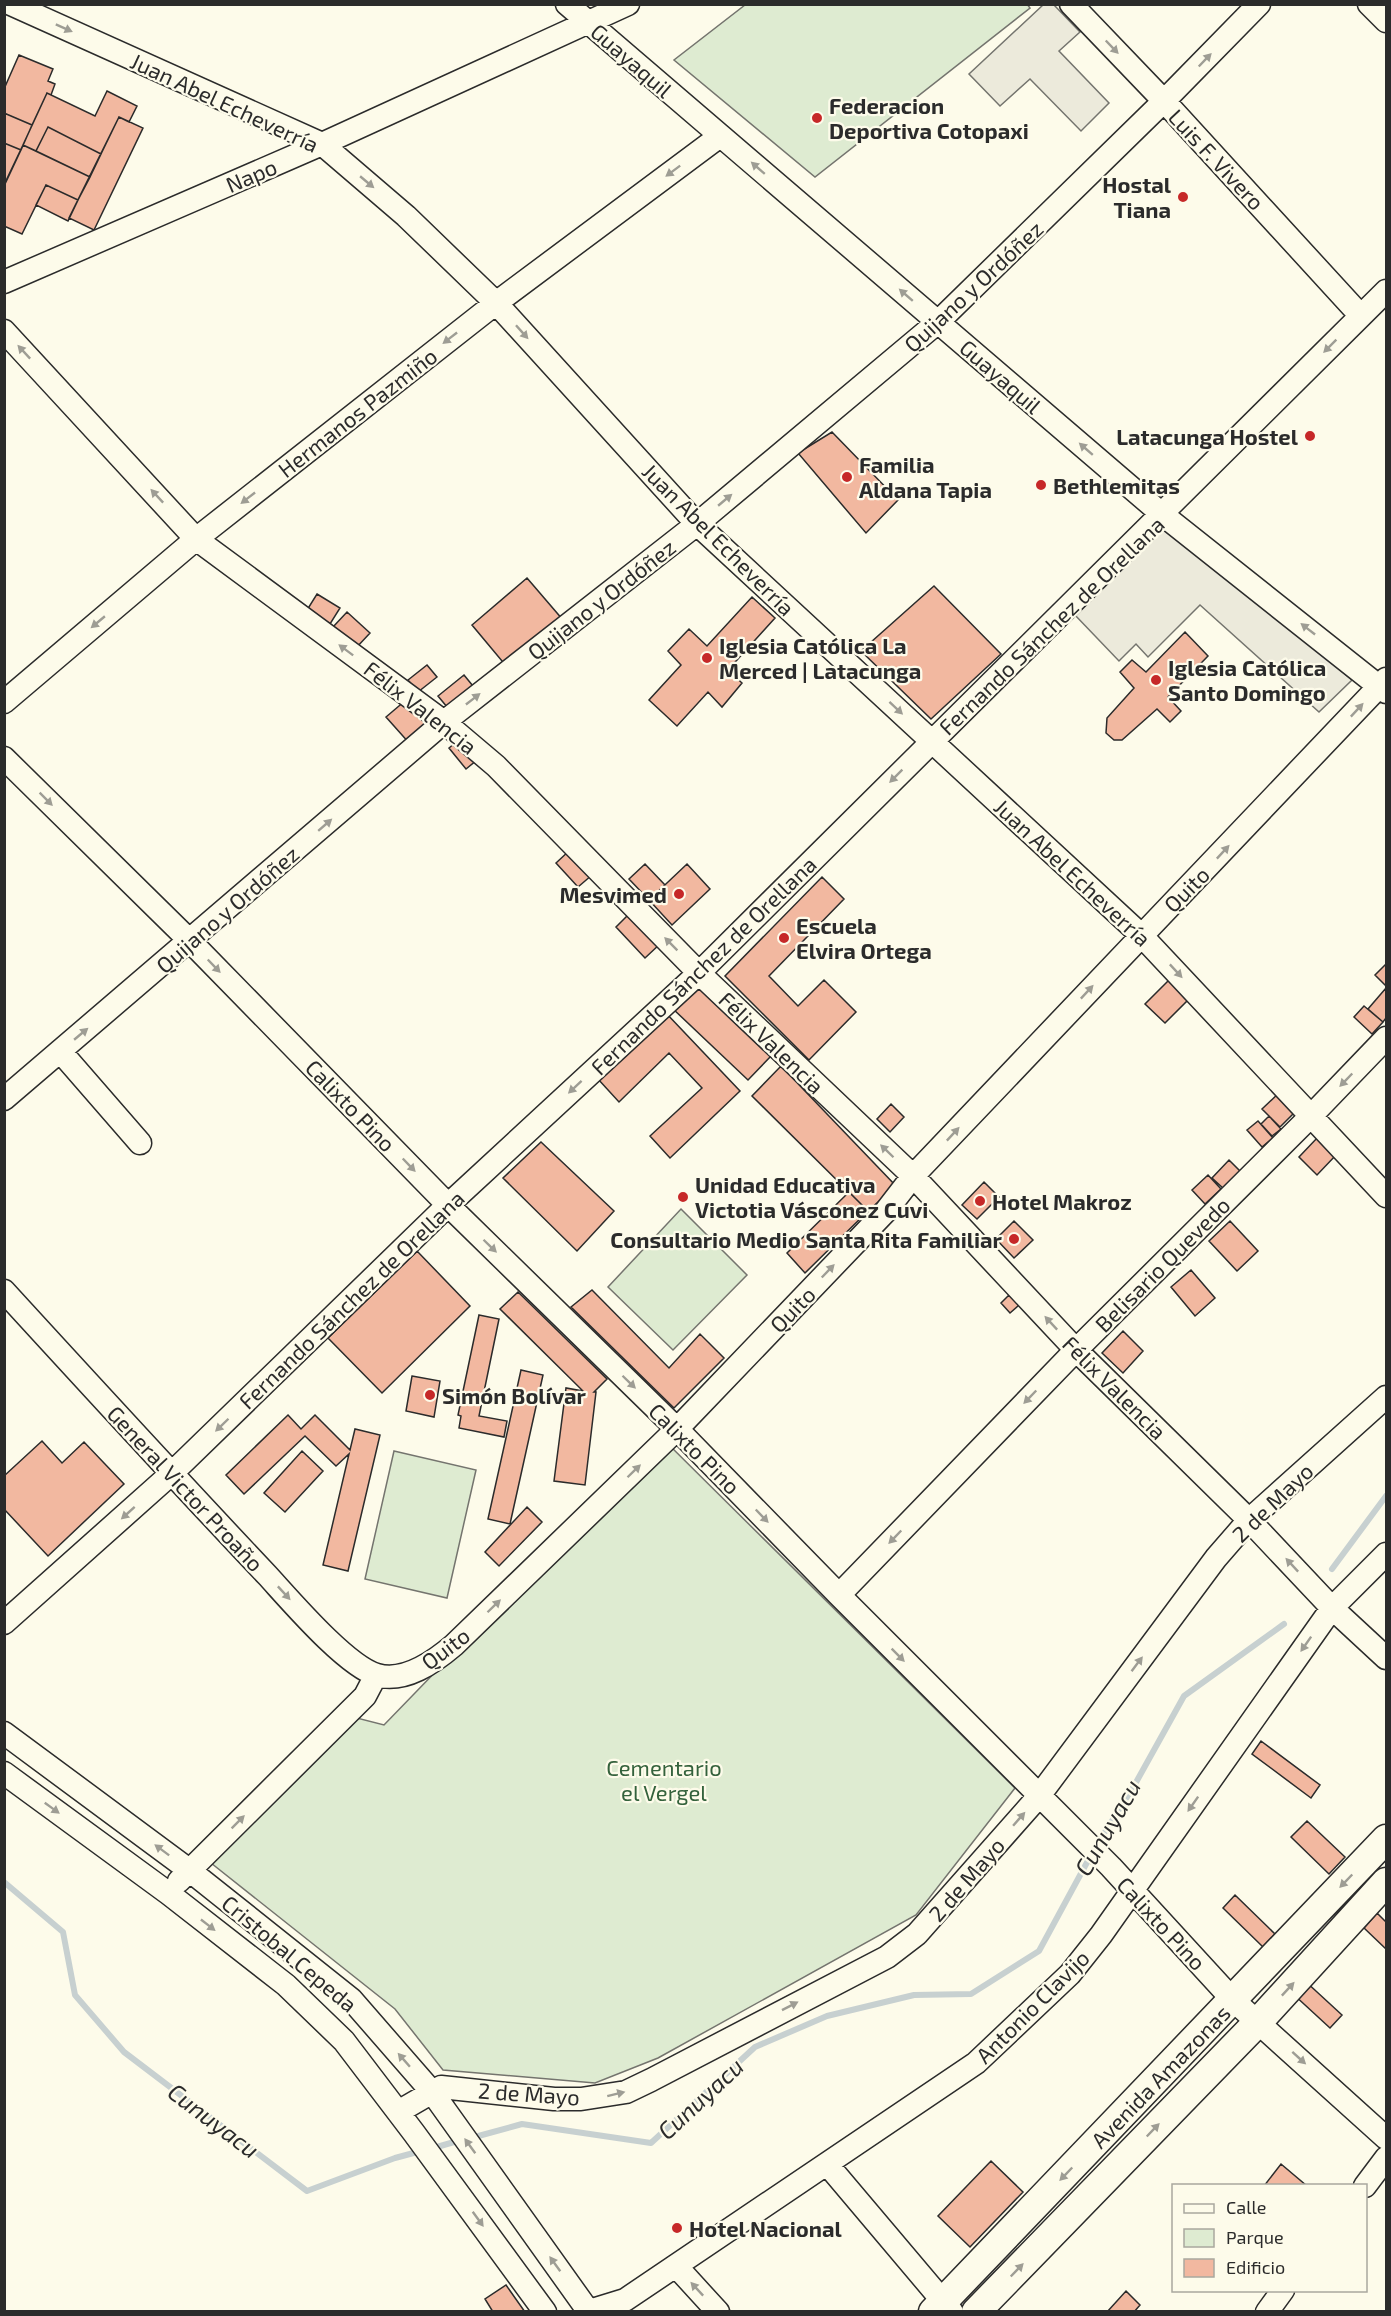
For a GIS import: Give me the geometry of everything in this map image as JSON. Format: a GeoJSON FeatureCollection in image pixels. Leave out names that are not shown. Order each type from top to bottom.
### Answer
{"type":"FeatureCollection","features":[{"type":"Feature","properties":{"kind":"main road","name":"Avenida Amazonas"},"geometry":{"type":"LineString","coordinates":[[943,2308],[1386,1839]]}},
{"type":"Feature","properties":{"kind":"main road","name":"Avenida Amazonas"},"geometry":{"type":"LineString","coordinates":[[976,2312],[1259,2021],[1386,1882]]}},
{"type":"Feature","properties":{"kind":"street","name":"Juan Abel Echeverría"},"geometry":{"type":"LineString","coordinates":[[11,4],[322,144],[406,216],[496,303],[697,524],[1141,935],[1386,1196]]}},
{"type":"Feature","properties":{"kind":"street","name":"Guayaquil"},"geometry":{"type":"LineString","coordinates":[[567,4],[1163,514],[1384,686]]}},
{"type":"Feature","properties":{"kind":"street","name":"Napo"},"geometry":{"type":"LineString","coordinates":[[4,282],[322,144],[628,4]]}},
{"type":"Feature","properties":{"kind":"street","name":"Luis F. Vivero"},"geometry":{"type":"LineString","coordinates":[[1071,4],[1164,101],[1360,315]]}},
{"type":"Feature","properties":{"kind":"street","name":"Quijano y Ordóñez"},"geometry":{"type":"LineString","coordinates":[[4,1099],[444,722],[697,524],[938,322],[1164,101],[1259,4]]}},
{"type":"Feature","properties":{"kind":"street"},"geometry":{"type":"LineString","coordinates":[[1369,4],[1386,21]]}},
{"type":"Feature","properties":{"kind":"street","name":"Hermanos Pazmiño"},"geometry":{"type":"LineString","coordinates":[[4,702],[196,539],[496,303],[720,136]]}},
{"type":"Feature","properties":{"kind":"street","name":"Fernando Sánchez de Orellana"},"geometry":{"type":"LineString","coordinates":[[4,1623],[171,1474],[448,1205],[699,973],[1386,291]]}},
{"type":"Feature","properties":{"kind":"street","name":"Félix Valencia"},"geometry":{"type":"LineString","coordinates":[[4,331],[196,539],[444,722],[496,766],[699,973],[913,1176],[1076,1350],[1249,1520],[1332,1608],[1386,1658]]}},
{"type":"Feature","properties":{"kind":"street","name":"Quito"},"geometry":{"type":"LineString","coordinates":[[376,1675],[388,1677],[402,1674],[434,1662],[677,1429],[886,1211],[913,1176],[1141,935],[1384,686]]}},
{"type":"Feature","properties":{"kind":"street","name":"Calixto Pino"},"geometry":{"type":"LineString","coordinates":[[4,758],[190,941],[448,1205],[677,1429],[838,1595],[1111,1867],[1233,2000],[1259,2021],[1386,2138]]}},
{"type":"Feature","properties":{"kind":"street","name":"Belisario Quevedo"},"geometry":{"type":"LineString","coordinates":[[838,1595],[1076,1350],[1312,1116],[1386,1038]]}},
{"type":"Feature","properties":{"kind":"street"},"geometry":{"type":"LineString","coordinates":[[60,1051],[140,1143]]}},
{"type":"Feature","properties":{"kind":"street","name":"General Victor Proaño"},"geometry":{"type":"LineString","coordinates":[[4,1291],[171,1474],[323,1635],[358,1666],[376,1675]]}},
{"type":"Feature","properties":{"kind":"street","name":"2 de Mayo"},"geometry":{"type":"LineString","coordinates":[[398,2112],[441,2087],[554,2099],[581,2099],[626,2092],[887,1957],[917,1934],[1039,1796],[1216,1558],[1249,1520],[1386,1397]]}},
{"type":"Feature","properties":{"kind":"street","name":"Antonio Clavijo"},"geometry":{"type":"LineString","coordinates":[[588,2311],[622,2306],[676,2266],[976,2063],[1070,1974],[1101,1935],[1332,1608],[1386,1554]]}},
{"type":"Feature","properties":{"kind":"street"},"geometry":{"type":"LineString","coordinates":[[168,1893],[365,1696],[376,1675]]}},
{"type":"Feature","properties":{"kind":"street","name":"Cristobal Cepeda"},"geometry":{"type":"LineString","coordinates":[[4,1733],[189,1870],[351,1999],[432,2092],[588,2311]]}},
{"type":"Feature","properties":{"kind":"street","name":"Cristobal Cepeda"},"geometry":{"type":"LineString","coordinates":[[4,1773],[168,1893],[286,1985],[344,2041],[545,2312]]}},
{"type":"Feature","properties":{"kind":"street"},"geometry":{"type":"LineString","coordinates":[[1366,2184],[1386,2158]]}},
{"type":"Feature","properties":{"kind":"street"},"geometry":{"type":"LineString","coordinates":[[827,2164],[943,2308]]}},
{"type":"Feature","properties":{"kind":"street"},"geometry":{"type":"LineString","coordinates":[[676,2266],[718,2312]]}},
{"type":"Feature","properties":{"kind":"street"},"geometry":{"type":"LineString","coordinates":[[1267,2312],[1282,2292]]}},
{"type":"Feature","properties":{"kind":"green space","name":"Federacion Deportiva Cotopaxi"},"geometry":{"type":"Polygon","coordinates":[[[1027,4],[1030,8],[815,177],[674,60],[745,5],[1027,4]]]}},
{"type":"Feature","properties":{"kind":"green space"},"geometry":{"type":"Polygon","coordinates":[[[681,1209],[747,1275],[673,1350],[608,1287],[681,1209]]]}},
{"type":"Feature","properties":{"kind":"green space","name":"Cementario el Vergel"},"geometry":{"type":"Polygon","coordinates":[[[662,1438],[1015,1788],[916,1915],[658,2058],[595,2083],[443,2070],[395,2009],[211,1863],[357,1718],[384,1725],[662,1438]]]}},
{"type":"Feature","properties":{"kind":"green space"},"geometry":{"type":"Polygon","coordinates":[[[394,1451],[476,1470],[447,1598],[365,1579],[394,1451]]]}},
{"type":"Feature","properties":{"kind":"shaded area"},"geometry":{"type":"Polygon","coordinates":[[[1043,5],[1054,5],[1080,32],[1059,51],[1109,103],[1081,131],[1030,79],[1000,106],[969,74],[1043,5]]]}},
{"type":"Feature","properties":{"kind":"shaded area"},"geometry":{"type":"Polygon","coordinates":[[[1165,524],[1352,680],[1319,712],[1200,605],[1148,657],[1136,644],[1119,661],[1074,614],[1165,524]]]}},
{"type":"Feature","properties":{"kind":"building"},"geometry":{"type":"Polygon","coordinates":[[[19,55],[53,69],[48,81],[55,84],[51,95],[47,93],[32,125],[4,113],[4,89],[19,55]]]}},
{"type":"Feature","properties":{"kind":"building"},"geometry":{"type":"Polygon","coordinates":[[[107,91],[137,106],[129,122],[119,117],[101,154],[48,127],[36,151],[23,145],[47,93],[95,116],[107,91]]]}},
{"type":"Feature","properties":{"kind":"building"},"geometry":{"type":"Polygon","coordinates":[[[4,113],[32,125],[21,150],[4,143],[4,113]]]}},
{"type":"Feature","properties":{"kind":"building"},"geometry":{"type":"Polygon","coordinates":[[[119,117],[143,128],[94,230],[69,218],[119,117]]]}},
{"type":"Feature","properties":{"kind":"building"},"geometry":{"type":"Polygon","coordinates":[[[48,127],[101,154],[90,177],[36,151],[48,127]]]}},
{"type":"Feature","properties":{"kind":"building"},"geometry":{"type":"Polygon","coordinates":[[[4,143],[21,150],[5,184],[4,184],[4,143]]]}},
{"type":"Feature","properties":{"kind":"building"},"geometry":{"type":"Polygon","coordinates":[[[23,145],[90,177],[78,200],[46,185],[22,234],[4,226],[4,185],[23,145]]]}},
{"type":"Feature","properties":{"kind":"building"},"geometry":{"type":"Polygon","coordinates":[[[46,185],[78,200],[68,221],[36,205],[46,185]]]}},
{"type":"Feature","properties":{"kind":"building","name":"Familia Aldana Tapia"},"geometry":{"type":"Polygon","coordinates":[[[832,432],[898,500],[866,533],[798,453],[832,432]]]}},
{"type":"Feature","properties":{"kind":"building"},"geometry":{"type":"Polygon","coordinates":[[[527,578],[563,620],[507,667],[472,625],[527,578]]]}},
{"type":"Feature","properties":{"kind":"building"},"geometry":{"type":"Polygon","coordinates":[[[934,586],[1001,654],[931,719],[861,651],[934,586]]]}},
{"type":"Feature","properties":{"kind":"building"},"geometry":{"type":"Polygon","coordinates":[[[317,594],[340,608],[330,624],[307,610],[317,594]]]}},
{"type":"Feature","properties":{"kind":"building","name":"Iglesia Católica La Merced | Latacunga"},"geometry":{"type":"Polygon","coordinates":[[[752,597],[775,618],[728,670],[742,683],[722,707],[708,692],[677,726],[649,700],[681,665],[668,651],[689,629],[707,646],[752,597]]]}},
{"type":"Feature","properties":{"kind":"building"},"geometry":{"type":"Polygon","coordinates":[[[347,612],[370,633],[356,648],[333,627],[347,612]]]}},
{"type":"Feature","properties":{"kind":"building","name":"Iglesia Católica Santo Domingo"},"geometry":{"type":"Polygon","coordinates":[[[1185,632],[1208,656],[1168,697],[1181,711],[1170,722],[1157,709],[1122,740],[1114,740],[1106,733],[1107,718],[1134,688],[1120,672],[1132,660],[1146,672],[1185,632]]]}},
{"type":"Feature","properties":{"kind":"building"},"geometry":{"type":"Polygon","coordinates":[[[427,665],[437,677],[418,692],[408,680],[427,665]]]}},
{"type":"Feature","properties":{"kind":"building"},"geometry":{"type":"Polygon","coordinates":[[[464,675],[477,691],[452,713],[438,696],[464,675]]]}},
{"type":"Feature","properties":{"kind":"building"},"geometry":{"type":"Polygon","coordinates":[[[406,700],[429,727],[410,744],[386,717],[406,700]]]}},
{"type":"Feature","properties":{"kind":"building"},"geometry":{"type":"Polygon","coordinates":[[[460,739],[477,760],[466,769],[449,748],[460,739]]]}},
{"type":"Feature","properties":{"kind":"building"},"geometry":{"type":"Polygon","coordinates":[[[570,850],[592,875],[578,887],[556,863],[570,850]]]}},
{"type":"Feature","properties":{"kind":"building"},"geometry":{"type":"Polygon","coordinates":[[[645,864],[665,885],[649,900],[629,879],[645,864]]]}},
{"type":"Feature","properties":{"kind":"building","name":"Mesvimed"},"geometry":{"type":"Polygon","coordinates":[[[687,864],[710,889],[672,925],[649,900],[687,864]]]}},
{"type":"Feature","properties":{"kind":"building","name":"Escuela Elvira Ortega"},"geometry":{"type":"Polygon","coordinates":[[[822,877],[844,899],[769,976],[798,1006],[824,980],[856,1012],[809,1060],[725,976],[822,877]]]}},
{"type":"Feature","properties":{"kind":"building"},"geometry":{"type":"Polygon","coordinates":[[[631,912],[661,943],[645,958],[616,927],[631,912]]]}},
{"type":"Feature","properties":{"kind":"building"},"geometry":{"type":"Polygon","coordinates":[[[1386,964],[1386,986],[1375,975],[1386,964]]]}},
{"type":"Feature","properties":{"kind":"building"},"geometry":{"type":"Polygon","coordinates":[[[698,980],[771,1056],[748,1080],[671,1007],[698,980]]]}},
{"type":"Feature","properties":{"kind":"building"},"geometry":{"type":"Polygon","coordinates":[[[1169,980],[1189,999],[1165,1023],[1145,1004],[1169,980]]]}},
{"type":"Feature","properties":{"kind":"building"},"geometry":{"type":"Polygon","coordinates":[[[1386,988],[1386,1018],[1383,1022],[1368,1009],[1386,988]]]}},
{"type":"Feature","properties":{"kind":"building"},"geometry":{"type":"Polygon","coordinates":[[[1364,1006],[1383,1022],[1372,1034],[1354,1017],[1364,1006]]]}},
{"type":"Feature","properties":{"kind":"building"},"geometry":{"type":"Polygon","coordinates":[[[665,1012],[740,1091],[670,1158],[650,1136],[702,1088],[669,1053],[619,1102],[598,1079],[665,1012]]]}},
{"type":"Feature","properties":{"kind":"building"},"geometry":{"type":"Polygon","coordinates":[[[781,1066],[896,1186],[868,1211],[752,1096],[781,1066]]]}},
{"type":"Feature","properties":{"kind":"building"},"geometry":{"type":"Polygon","coordinates":[[[1280,1092],[1298,1109],[1280,1127],[1262,1109],[1280,1092]]]}},
{"type":"Feature","properties":{"kind":"building"},"geometry":{"type":"Polygon","coordinates":[[[891,1104],[904,1117],[890,1132],[877,1119],[891,1104]]]}},
{"type":"Feature","properties":{"kind":"building"},"geometry":{"type":"Polygon","coordinates":[[[1269,1116],[1281,1129],[1272,1136],[1261,1124],[1269,1116]]]}},
{"type":"Feature","properties":{"kind":"building"},"geometry":{"type":"Polygon","coordinates":[[[1258,1121],[1273,1138],[1262,1147],[1247,1130],[1258,1121]]]}},
{"type":"Feature","properties":{"kind":"building"},"geometry":{"type":"Polygon","coordinates":[[[1318,1137],[1336,1155],[1317,1175],[1299,1157],[1318,1137]]]}},
{"type":"Feature","properties":{"kind":"building"},"geometry":{"type":"Polygon","coordinates":[[[541,1142],[614,1211],[577,1251],[503,1178],[541,1142]]]}},
{"type":"Feature","properties":{"kind":"building"},"geometry":{"type":"Polygon","coordinates":[[[1229,1160],[1241,1172],[1224,1189],[1212,1178],[1229,1160]]]}},
{"type":"Feature","properties":{"kind":"building"},"geometry":{"type":"Polygon","coordinates":[[[1208,1175],[1221,1189],[1205,1204],[1192,1190],[1208,1175]]]}},
{"type":"Feature","properties":{"kind":"building","name":"Hotel Makroz"},"geometry":{"type":"Polygon","coordinates":[[[984,1182],[999,1197],[977,1219],[962,1205],[984,1182]]]}},
{"type":"Feature","properties":{"kind":"building"},"geometry":{"type":"Polygon","coordinates":[[[849,1192],[868,1211],[805,1273],[787,1253],[849,1192]]]}},
{"type":"Feature","properties":{"kind":"building","name":"Consultario Medio Santa Rita Familiar"},"geometry":{"type":"Polygon","coordinates":[[[1014,1221],[1033,1240],[1014,1258],[996,1239],[1014,1221]]]}},
{"type":"Feature","properties":{"kind":"building"},"geometry":{"type":"Polygon","coordinates":[[[1230,1221],[1258,1251],[1237,1271],[1209,1241],[1230,1221]]]}},
{"type":"Feature","properties":{"kind":"building"},"geometry":{"type":"Polygon","coordinates":[[[417,1251],[470,1306],[382,1393],[328,1338],[417,1251]]]}},
{"type":"Feature","properties":{"kind":"building"},"geometry":{"type":"Polygon","coordinates":[[[1191,1270],[1215,1298],[1195,1316],[1171,1287],[1191,1270]]]}},
{"type":"Feature","properties":{"kind":"building"},"geometry":{"type":"Polygon","coordinates":[[[592,1290],[669,1368],[700,1334],[724,1358],[674,1408],[571,1307],[592,1290]]]}},
{"type":"Feature","properties":{"kind":"building"},"geometry":{"type":"Polygon","coordinates":[[[518,1292],[607,1379],[594,1392],[596,1392],[585,1485],[554,1481],[566,1388],[583,1391],[500,1309],[518,1292]]]}},
{"type":"Feature","properties":{"kind":"building"},"geometry":{"type":"Polygon","coordinates":[[[1009,1295],[1019,1305],[1010,1313],[1001,1303],[1009,1295]]]}},
{"type":"Feature","properties":{"kind":"building"},"geometry":{"type":"Polygon","coordinates":[[[479,1315],[499,1319],[479,1416],[507,1421],[504,1437],[459,1428],[461,1416],[458,1415],[479,1315]]]}},
{"type":"Feature","properties":{"kind":"building"},"geometry":{"type":"Polygon","coordinates":[[[1123,1331],[1143,1351],[1123,1373],[1102,1353],[1123,1331]]]}},
{"type":"Feature","properties":{"kind":"building"},"geometry":{"type":"Polygon","coordinates":[[[521,1370],[543,1375],[510,1524],[488,1519],[521,1370]]]}},
{"type":"Feature","properties":{"kind":"building"},"geometry":{"type":"Polygon","coordinates":[[[412,1376],[440,1381],[434,1417],[406,1411],[412,1376]]]}},
{"type":"Feature","properties":{"kind":"building"},"geometry":{"type":"Polygon","coordinates":[[[288,1415],[301,1429],[315,1415],[350,1450],[355,1429],[380,1435],[348,1571],[323,1565],[349,1454],[336,1466],[305,1436],[244,1494],[226,1475],[288,1415]]]}},
{"type":"Feature","properties":{"kind":"building"},"geometry":{"type":"Polygon","coordinates":[[[42,1441],[62,1463],[84,1442],[124,1484],[48,1556],[4,1509],[4,1476],[42,1441]]]}},
{"type":"Feature","properties":{"kind":"building"},"geometry":{"type":"Polygon","coordinates":[[[302,1451],[323,1471],[285,1512],[264,1493],[302,1451]]]}},
{"type":"Feature","properties":{"kind":"building"},"geometry":{"type":"Polygon","coordinates":[[[527,1507],[542,1522],[499,1566],[485,1552],[527,1507]]]}},
{"type":"Feature","properties":{"kind":"building"},"geometry":{"type":"Polygon","coordinates":[[[1261,1741],[1320,1785],[1311,1798],[1252,1754],[1261,1741]]]}},
{"type":"Feature","properties":{"kind":"building"},"geometry":{"type":"Polygon","coordinates":[[[1307,1821],[1345,1857],[1329,1874],[1291,1837],[1307,1821]]]}},
{"type":"Feature","properties":{"kind":"building"},"geometry":{"type":"Polygon","coordinates":[[[1235,1895],[1275,1934],[1263,1947],[1223,1908],[1235,1895]]]}},
{"type":"Feature","properties":{"kind":"building"},"geometry":{"type":"Polygon","coordinates":[[[1377,1913],[1386,1922],[1386,1949],[1364,1928],[1377,1913]]]}},
{"type":"Feature","properties":{"kind":"building"},"geometry":{"type":"Polygon","coordinates":[[[1304,1980],[1342,2015],[1330,2028],[1292,1993],[1304,1980]]]}},
{"type":"Feature","properties":{"kind":"building"},"geometry":{"type":"Polygon","coordinates":[[[991,2161],[1023,2192],[970,2247],[938,2216],[991,2161]]]}},
{"type":"Feature","properties":{"kind":"building"},"geometry":{"type":"Polygon","coordinates":[[[1281,2164],[1305,2184],[1266,2184],[1281,2164]]]}},
{"type":"Feature","properties":{"kind":"building"},"geometry":{"type":"Polygon","coordinates":[[[506,2285],[525,2312],[493,2312],[485,2299],[506,2285]]]}},
{"type":"Feature","properties":{"kind":"building"},"geometry":{"type":"Polygon","coordinates":[[[1126,2291],[1140,2305],[1134,2312],[1107,2312],[1126,2291]]]}},
{"type":"Feature","properties":{"kind":"waterway","name":"Cunuyacu"},"geometry":{"type":"LineString","coordinates":[[1332,1569],[1386,1496]]}},
{"type":"Feature","properties":{"kind":"waterway","name":"Cunuyacu"},"geometry":{"type":"LineString","coordinates":[[1096,1846],[1134,1786],[1184,1696],[1284,1624]]}},
{"type":"Feature","properties":{"kind":"waterway","name":"Cunuyacu"},"geometry":{"type":"LineString","coordinates":[[471,2138],[522,2124],[651,2143],[755,2047],[827,2016],[914,1995],[971,1994],[1039,1951],[1091,1855]]}},
{"type":"Feature","properties":{"kind":"waterway","name":"Cunuyacu"},"geometry":{"type":"LineString","coordinates":[[4,1882],[63,1932],[75,1995],[124,2052],[307,2191],[395,2158],[421,2151]]}},
{"type":"Feature","properties":{"kind":"waterway","name":"Cunuyacu"},"geometry":{"type":"LineString","coordinates":[[430,2149],[461,2140]]}},
{"type":"Feature","properties":{"kind":"place","name":"Federacion Deportiva Cotopaxi"},"geometry":{"type":"Point","coordinates":[817,118]}},
{"type":"Feature","properties":{"kind":"place","name":"Hostal Tiana"},"geometry":{"type":"Point","coordinates":[1183,197]}},
{"type":"Feature","properties":{"kind":"place","name":"Latacunga Hostel"},"geometry":{"type":"Point","coordinates":[1310,436]}},
{"type":"Feature","properties":{"kind":"place","name":"Familia Aldana Tapia"},"geometry":{"type":"Point","coordinates":[847,477]}},
{"type":"Feature","properties":{"kind":"place","name":"Bethlemitas"},"geometry":{"type":"Point","coordinates":[1041,485]}},
{"type":"Feature","properties":{"kind":"place","name":"Iglesia Católica La Merced | Latacunga"},"geometry":{"type":"Point","coordinates":[707,658]}},
{"type":"Feature","properties":{"kind":"place","name":"Iglesia Católica Santo Domingo"},"geometry":{"type":"Point","coordinates":[1156,680]}},
{"type":"Feature","properties":{"kind":"place","name":"Mesvimed"},"geometry":{"type":"Point","coordinates":[679,894]}},
{"type":"Feature","properties":{"kind":"place","name":"Escuela Elvira Ortega"},"geometry":{"type":"Point","coordinates":[784,938]}},
{"type":"Feature","properties":{"kind":"place","name":"Unidad Educativa Victotia Vásconez Cuvi"},"geometry":{"type":"Point","coordinates":[683,1197]}},
{"type":"Feature","properties":{"kind":"place","name":"Hotel Makroz"},"geometry":{"type":"Point","coordinates":[980,1201]}},
{"type":"Feature","properties":{"kind":"place","name":"Consultario Medio Santa Rita Familiar"},"geometry":{"type":"Point","coordinates":[1014,1239]}},
{"type":"Feature","properties":{"kind":"place","name":"Simón Bolívar"},"geometry":{"type":"Point","coordinates":[430,1395]}},
{"type":"Feature","properties":{"kind":"place","name":"Hotel Nacional"},"geometry":{"type":"Point","coordinates":[677,2228]}}]}
